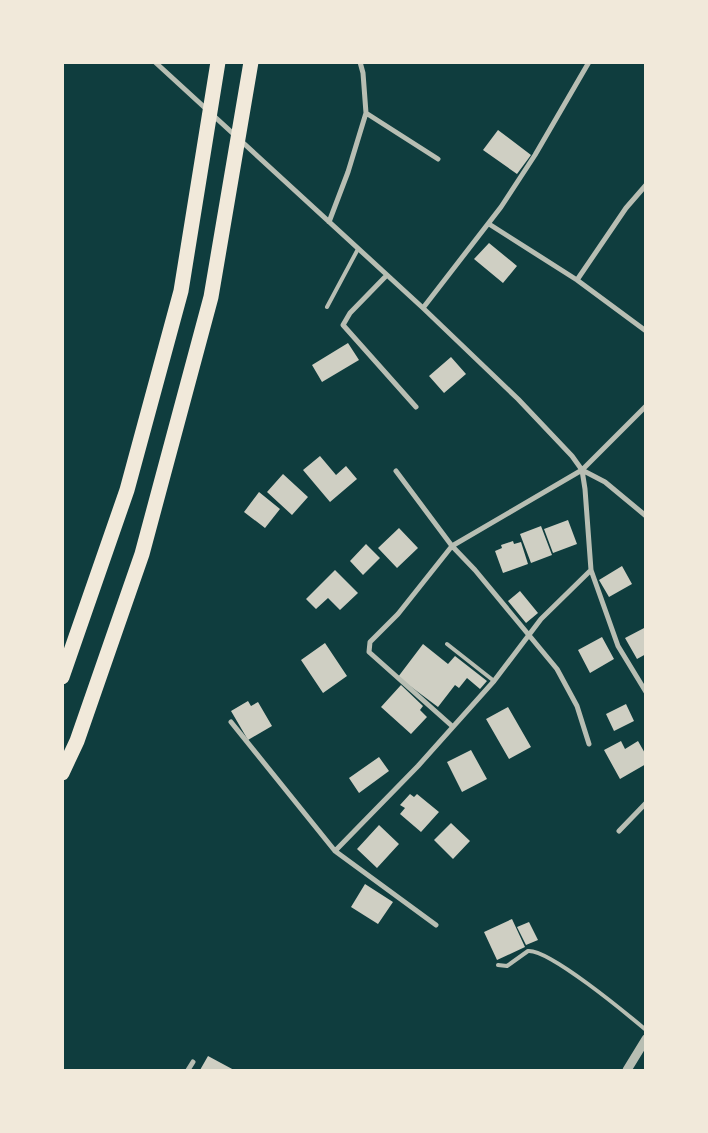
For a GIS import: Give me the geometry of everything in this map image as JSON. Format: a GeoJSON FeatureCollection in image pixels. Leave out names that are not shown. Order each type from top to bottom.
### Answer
{"type":"FeatureCollection","features":[{"type":"Feature","properties":{"kind":"highway"},"geometry":{"type":"LineString","coordinates":[[62,677],[127,490],[181,291],[218,62]]}},
{"type":"Feature","properties":{"kind":"highway"},"geometry":{"type":"LineString","coordinates":[[62,774],[77,741],[142,554],[208,307],[251,62]]}},
{"type":"Feature","properties":{"kind":"street"},"geometry":{"type":"LineString","coordinates":[[328,222],[348,172],[366,113],[363,73],[360,62]]}},
{"type":"Feature","properties":{"kind":"street"},"geometry":{"type":"LineString","coordinates":[[423,308],[489,224],[535,155],[589,62]]}},
{"type":"Feature","properties":{"kind":"street"},"geometry":{"type":"LineString","coordinates":[[155,63],[423,308],[518,399],[582,470],[605,482],[646,516]]}},
{"type":"Feature","properties":{"kind":"street"},"geometry":{"type":"LineString","coordinates":[[366,113],[438,160]]}},
{"type":"Feature","properties":{"kind":"street"},"geometry":{"type":"LineString","coordinates":[[577,280],[626,208],[646,184]]}},
{"type":"Feature","properties":{"kind":"street"},"geometry":{"type":"LineString","coordinates":[[489,224],[577,280],[646,331]]}},
{"type":"Feature","properties":{"kind":"street"},"geometry":{"type":"LineString","coordinates":[[387,275],[350,313],[343,325],[416,407]]}},
{"type":"Feature","properties":{"kind":"street"},"geometry":{"type":"LineString","coordinates":[[452,726],[368,650],[370,642],[398,614],[452,546],[582,470],[646,406]]}},
{"type":"Feature","properties":{"kind":"street"},"geometry":{"type":"LineString","coordinates":[[582,470],[586,489],[591,570],[618,646],[646,692]]}},
{"type":"Feature","properties":{"kind":"street"},"geometry":{"type":"LineString","coordinates":[[396,471],[452,546],[475,570],[561,676],[577,706],[589,744]]}},
{"type":"Feature","properties":{"kind":"street"},"geometry":{"type":"LineString","coordinates":[[335,851],[418,766],[494,681],[541,619],[591,570]]}},
{"type":"Feature","properties":{"kind":"street"},"geometry":{"type":"LineString","coordinates":[[231,722],[335,851],[436,925]]}},
{"type":"Feature","properties":{"kind":"street"},"geometry":{"type":"LineString","coordinates":[[619,831],[646,803]]}},
{"type":"Feature","properties":{"kind":"street"},"geometry":{"type":"LineString","coordinates":[[627,1070],[646,1039]]}},
{"type":"Feature","properties":{"kind":"street"},"geometry":{"type":"LineString","coordinates":[[188,1070],[193,1062]]}},
{"type":"Feature","properties":{"kind":"lane"},"geometry":{"type":"LineString","coordinates":[[327,307],[358,249]]}},
{"type":"Feature","properties":{"kind":"lane"},"geometry":{"type":"LineString","coordinates":[[447,644],[494,681]]}},
{"type":"Feature","properties":{"kind":"lane"},"geometry":{"type":"LineString","coordinates":[[498,965],[507,966],[528,951],[542,954],[593,988],[646,1030]]}},
{"type":"Feature","properties":{"kind":"building"},"geometry":{"type":"Polygon","coordinates":[[[498,130],[531,155],[517,174],[483,150],[498,130]]]}},
{"type":"Feature","properties":{"kind":"building"},"geometry":{"type":"Polygon","coordinates":[[[489,243],[517,266],[503,283],[474,259],[489,243]]]}},
{"type":"Feature","properties":{"kind":"building"},"geometry":{"type":"Polygon","coordinates":[[[348,343],[359,360],[322,382],[312,365],[348,343]]]}},
{"type":"Feature","properties":{"kind":"building"},"geometry":{"type":"Polygon","coordinates":[[[451,357],[466,374],[444,393],[429,376],[451,357]]]}},
{"type":"Feature","properties":{"kind":"building"},"geometry":{"type":"Polygon","coordinates":[[[320,456],[336,475],[346,466],[357,479],[330,502],[303,470],[320,456]]]}},
{"type":"Feature","properties":{"kind":"building"},"geometry":{"type":"Polygon","coordinates":[[[283,474],[308,497],[292,515],[267,492],[283,474]]]}},
{"type":"Feature","properties":{"kind":"building"},"geometry":{"type":"Polygon","coordinates":[[[259,492],[280,509],[265,528],[244,512],[259,492]]]}},
{"type":"Feature","properties":{"kind":"building"},"geometry":{"type":"Polygon","coordinates":[[[568,520],[577,544],[553,553],[544,529],[568,520]]]}},
{"type":"Feature","properties":{"kind":"building"},"geometry":{"type":"Polygon","coordinates":[[[541,526],[552,555],[531,563],[520,534],[541,526]]]}},
{"type":"Feature","properties":{"kind":"building"},"geometry":{"type":"Polygon","coordinates":[[[399,528],[418,548],[397,568],[378,548],[399,528]]]}},
{"type":"Feature","properties":{"kind":"building"},"geometry":{"type":"Polygon","coordinates":[[[513,541],[514,544],[521,542],[528,564],[503,573],[495,551],[502,548],[501,545],[513,541]]]}},
{"type":"Feature","properties":{"kind":"building"},"geometry":{"type":"Polygon","coordinates":[[[366,544],[380,558],[363,575],[350,561],[366,544]]]}},
{"type":"Feature","properties":{"kind":"building"},"geometry":{"type":"Polygon","coordinates":[[[622,566],[632,584],[609,597],[599,580],[622,566]]]}},
{"type":"Feature","properties":{"kind":"building"},"geometry":{"type":"Polygon","coordinates":[[[335,570],[358,593],[340,610],[328,598],[316,609],[306,599],[335,570]]]}},
{"type":"Feature","properties":{"kind":"building"},"geometry":{"type":"Polygon","coordinates":[[[520,591],[538,613],[526,623],[508,601],[520,591]]]}},
{"type":"Feature","properties":{"kind":"building"},"geometry":{"type":"Polygon","coordinates":[[[646,627],[646,654],[637,659],[625,638],[646,627]]]}},
{"type":"Feature","properties":{"kind":"building"},"geometry":{"type":"Polygon","coordinates":[[[602,637],[614,659],[590,673],[578,650],[602,637]]]}},
{"type":"Feature","properties":{"kind":"building"},"geometry":{"type":"Polygon","coordinates":[[[325,643],[347,676],[323,693],[301,660],[325,643]]]}},
{"type":"Feature","properties":{"kind":"building"},"geometry":{"type":"Polygon","coordinates":[[[423,644],[448,664],[455,656],[487,681],[480,689],[467,678],[459,688],[455,685],[438,707],[398,677],[423,644]]]}},
{"type":"Feature","properties":{"kind":"building"},"geometry":{"type":"Polygon","coordinates":[[[401,685],[423,706],[420,710],[427,717],[411,734],[381,707],[401,685]]]}},
{"type":"Feature","properties":{"kind":"building"},"geometry":{"type":"Polygon","coordinates":[[[248,701],[251,706],[258,702],[272,726],[248,740],[231,711],[248,701]]]}},
{"type":"Feature","properties":{"kind":"building"},"geometry":{"type":"Polygon","coordinates":[[[626,704],[634,721],[614,731],[606,714],[626,704]]]}},
{"type":"Feature","properties":{"kind":"building"},"geometry":{"type":"Polygon","coordinates":[[[508,707],[531,747],[509,759],[486,719],[508,707]]]}},
{"type":"Feature","properties":{"kind":"building"},"geometry":{"type":"Polygon","coordinates":[[[621,741],[625,749],[638,741],[646,755],[646,764],[620,779],[604,750],[621,741]]]}},
{"type":"Feature","properties":{"kind":"building"},"geometry":{"type":"Polygon","coordinates":[[[471,750],[487,779],[462,792],[447,762],[471,750]]]}},
{"type":"Feature","properties":{"kind":"building"},"geometry":{"type":"Polygon","coordinates":[[[379,757],[389,771],[359,793],[349,778],[379,757]]]}},
{"type":"Feature","properties":{"kind":"building"},"geometry":{"type":"Polygon","coordinates":[[[410,794],[414,797],[417,794],[439,812],[421,832],[400,814],[405,808],[400,805],[410,794]]]}},
{"type":"Feature","properties":{"kind":"building"},"geometry":{"type":"Polygon","coordinates":[[[451,823],[470,841],[453,859],[434,840],[451,823]]]}},
{"type":"Feature","properties":{"kind":"building"},"geometry":{"type":"Polygon","coordinates":[[[379,825],[399,844],[377,868],[357,849],[379,825]]]}},
{"type":"Feature","properties":{"kind":"building"},"geometry":{"type":"Polygon","coordinates":[[[365,884],[393,902],[378,924],[351,907],[365,884]]]}},
{"type":"Feature","properties":{"kind":"building"},"geometry":{"type":"Polygon","coordinates":[[[512,919],[525,947],[497,960],[484,932],[512,919]]]}},
{"type":"Feature","properties":{"kind":"building"},"geometry":{"type":"Polygon","coordinates":[[[529,922],[538,940],[526,945],[517,927],[529,922]]]}},
{"type":"Feature","properties":{"kind":"building"},"geometry":{"type":"Polygon","coordinates":[[[208,1056],[234,1070],[200,1070],[208,1056]]]}}]}
